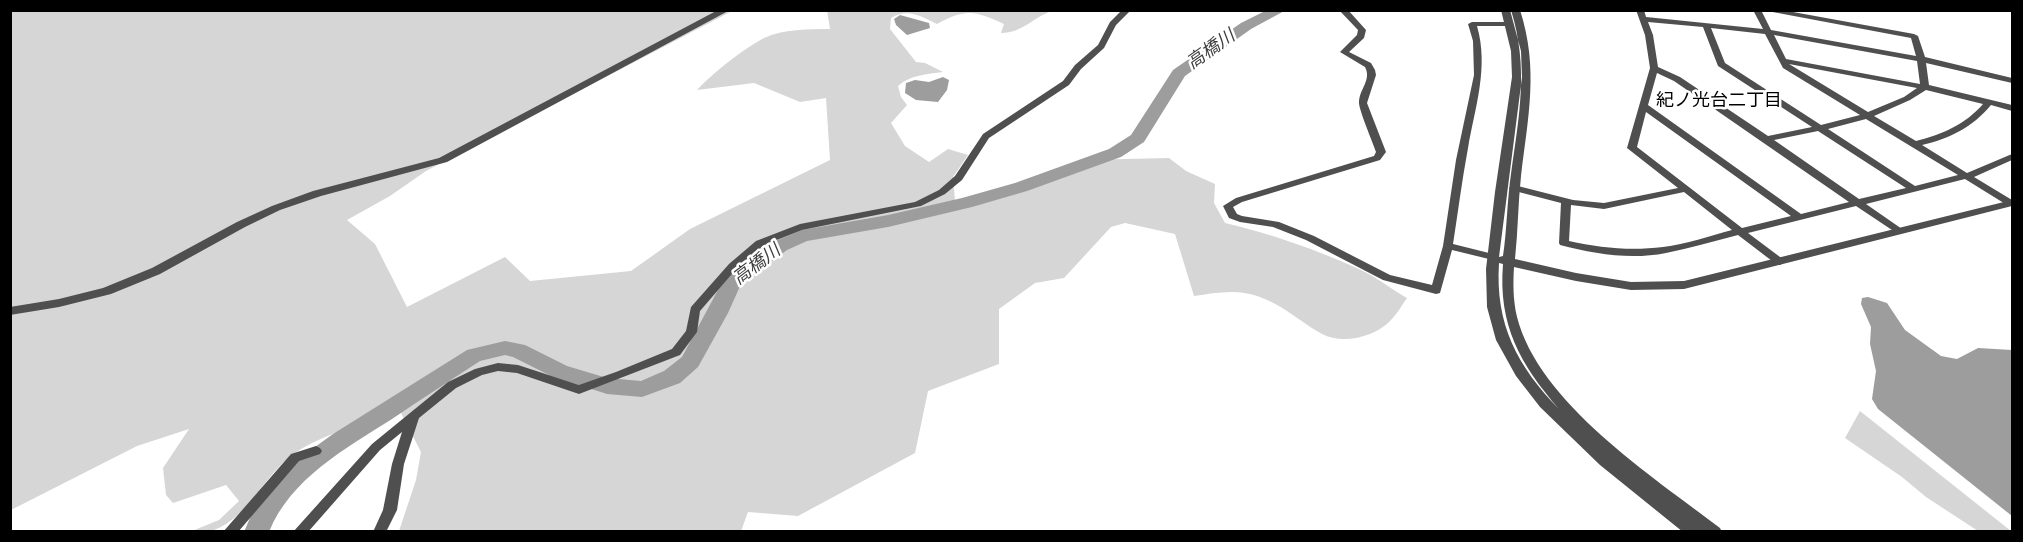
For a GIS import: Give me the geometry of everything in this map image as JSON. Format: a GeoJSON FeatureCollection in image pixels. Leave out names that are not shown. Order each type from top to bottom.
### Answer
{"type":"FeatureCollection","features":[{"type":"Feature","properties":{"kind":"street"},"geometry":{"type":"LineString","coordinates":[[10,311],[70,302],[102,292],[138,279],[243,223],[294,200],[414,170],[443,160],[726,10]]}},
{"type":"Feature","properties":{"kind":"street"},"geometry":{"type":"LineString","coordinates":[[299,531],[376,447],[452,385],[479,372],[498,367],[518,369],[579,390],[620,375],[676,352],[691,332],[695,310],[733,266],[760,243],[800,227],[918,204],[942,192],[959,178],[986,136],[1066,83],[1078,67],[1101,46],[1113,24],[1127,10]]}},
{"type":"Feature","properties":{"kind":"street"},"geometry":{"type":"LineString","coordinates":[[1343,10],[1362,30],[1361,36],[1344,52],[1368,65],[1371,70],[1372,75],[1363,103],[1381,152],[1377,158],[1239,200],[1228,206],[1229,210],[1240,219],[1275,224],[1310,238],[1387,278],[1437,290],[1448,246],[1461,159],[1479,66],[1477,36],[1472,24],[1509,24]]}},
{"type":"Feature","properties":{"kind":"street"},"geometry":{"type":"LineString","coordinates":[[1504,10],[1516,51],[1517,77],[1493,257],[1492,289],[1498,329],[1513,359],[1538,394],[1565,425],[1608,463],[1695,531]]}},
{"type":"Feature","properties":{"kind":"street"},"geometry":{"type":"LineString","coordinates":[[1515,10],[1528,57],[1529,81],[1514,188],[1506,276],[1515,330],[1525,351],[1551,390],[1590,433],[1715,531]]}},
{"type":"Feature","properties":{"kind":"street"},"geometry":{"type":"LineString","coordinates":[[1757,10],[1786,66],[2011,203]]}},
{"type":"Feature","properties":{"kind":"street"},"geometry":{"type":"LineString","coordinates":[[1766,10],[1914,36],[1921,58],[1925,87]]}},
{"type":"Feature","properties":{"kind":"street"},"geometry":{"type":"LineString","coordinates":[[1780,262],[1632,148],[1654,68],[1642,15],[1707,27],[1769,32],[1921,58],[2013,80]]}},
{"type":"Feature","properties":{"kind":"street"},"geometry":{"type":"LineString","coordinates":[[1707,27],[1721,64],[1914,189]]}},
{"type":"Feature","properties":{"kind":"street"},"geometry":{"type":"LineString","coordinates":[[1784,60],[1925,87],[2013,108]]}},
{"type":"Feature","properties":{"kind":"street"},"geometry":{"type":"LineString","coordinates":[[1654,68],[1677,79],[1898,231]]}},
{"type":"Feature","properties":{"kind":"street"},"geometry":{"type":"LineString","coordinates":[[1766,139],[1869,116],[1908,100],[1925,87]]}},
{"type":"Feature","properties":{"kind":"street"},"geometry":{"type":"LineString","coordinates":[[1916,144],[1933,140],[1960,128],[1978,116],[1989,102]]}},
{"type":"Feature","properties":{"kind":"street"},"geometry":{"type":"LineString","coordinates":[[1643,105],[1799,217]]}},
{"type":"Feature","properties":{"kind":"street"},"geometry":{"type":"LineString","coordinates":[[1566,200],[1564,243],[1583,248],[1648,252],[1967,177],[2013,157]]}},
{"type":"Feature","properties":{"kind":"street"},"geometry":{"type":"LineString","coordinates":[[1514,188],[1585,205],[1614,205],[1686,189]]}},
{"type":"Feature","properties":{"kind":"street"},"geometry":{"type":"LineString","coordinates":[[1448,246],[1592,280],[1648,286],[1698,282],[2011,203]]}},
{"type":"Feature","properties":{"kind":"street"},"geometry":{"type":"LineString","coordinates":[[379,531],[390,510],[398,464],[414,416]]}},
{"type":"Feature","properties":{"kind":"street"},"geometry":{"type":"LineString","coordinates":[[231,529],[295,457],[316,451]]}},
{"type":"Feature","properties":{"kind":"shaded area"},"geometry":{"type":"Polygon","coordinates":[[[827,10],[1052,11],[1022,28],[1001,33],[1004,24],[986,16],[971,13],[956,15],[937,24],[909,13],[891,18],[890,29],[916,62],[925,63],[943,72],[913,77],[898,86],[901,97],[907,105],[891,123],[905,146],[929,162],[948,149],[968,155],[953,177],[955,201],[1016,184],[1081,160],[1169,158],[1186,171],[1215,184],[1214,203],[1225,223],[1293,243],[1359,269],[1407,298],[1391,320],[1376,331],[1358,338],[1330,337],[1313,329],[1273,303],[1254,295],[1232,292],[1194,296],[1175,234],[1125,223],[1111,227],[1064,278],[1035,283],[999,309],[999,364],[928,391],[915,453],[798,516],[748,512],[741,531],[399,531],[416,480],[421,452],[401,413],[337,432],[301,449],[278,468],[238,515],[212,531],[192,531],[219,520],[239,501],[226,485],[173,503],[166,495],[163,468],[189,429],[137,446],[11,510],[11,11],[732,11],[426,171],[390,196],[347,220],[375,244],[407,307],[505,257],[530,281],[631,271],[690,229],[830,160],[826,98],[800,102],[754,83],[697,90],[747,48],[764,38],[788,31],[830,29],[827,10]]]}},
{"type":"Feature","properties":{"kind":"shaded area"},"geometry":{"type":"Polygon","coordinates":[[[900,15],[929,23],[930,28],[907,35],[896,25],[894,19],[900,15]]]}},
{"type":"Feature","properties":{"kind":"shaded area"},"geometry":{"type":"Polygon","coordinates":[[[943,77],[949,80],[947,90],[938,102],[916,100],[905,93],[906,83],[915,80],[929,82],[943,77]]]}},
{"type":"Feature","properties":{"kind":"shaded area"},"geometry":{"type":"Polygon","coordinates":[[[1868,297],[1887,303],[1905,330],[1941,356],[1957,359],[1978,348],[2012,350],[2012,516],[1878,409],[1872,399],[1876,371],[1870,344],[1871,327],[1861,304],[1862,298],[1868,297]]]}},
{"type":"Feature","properties":{"kind":"shaded area"},"geometry":{"type":"Polygon","coordinates":[[[1860,411],[2011,531],[1978,531],[1926,497],[1902,477],[1845,438],[1860,411]]]}},
{"type":"Feature","properties":{"kind":"waterway","name":"高橋川"},"geometry":{"type":"LineString","coordinates":[[256,532],[264,513],[298,472],[341,440],[474,355],[505,348],[518,350],[559,371],[607,386],[642,389],[672,377],[690,362],[718,313],[733,280],[780,246],[802,236],[888,221],[966,203],[1021,187],[1115,153],[1138,138],[1179,73],[1246,26],[1279,10]]}},
{"type":"Feature","properties":{"kind":"waterway","name":"高橋川"},"geometry":{"type":"LineString","coordinates":[[281,481],[297,468],[317,458]]}},
{"type":"Feature","properties":{"kind":"district","name":"紀ノ光台二丁目"},"geometry":{"type":"Point","coordinates":[1719,101]}}]}
